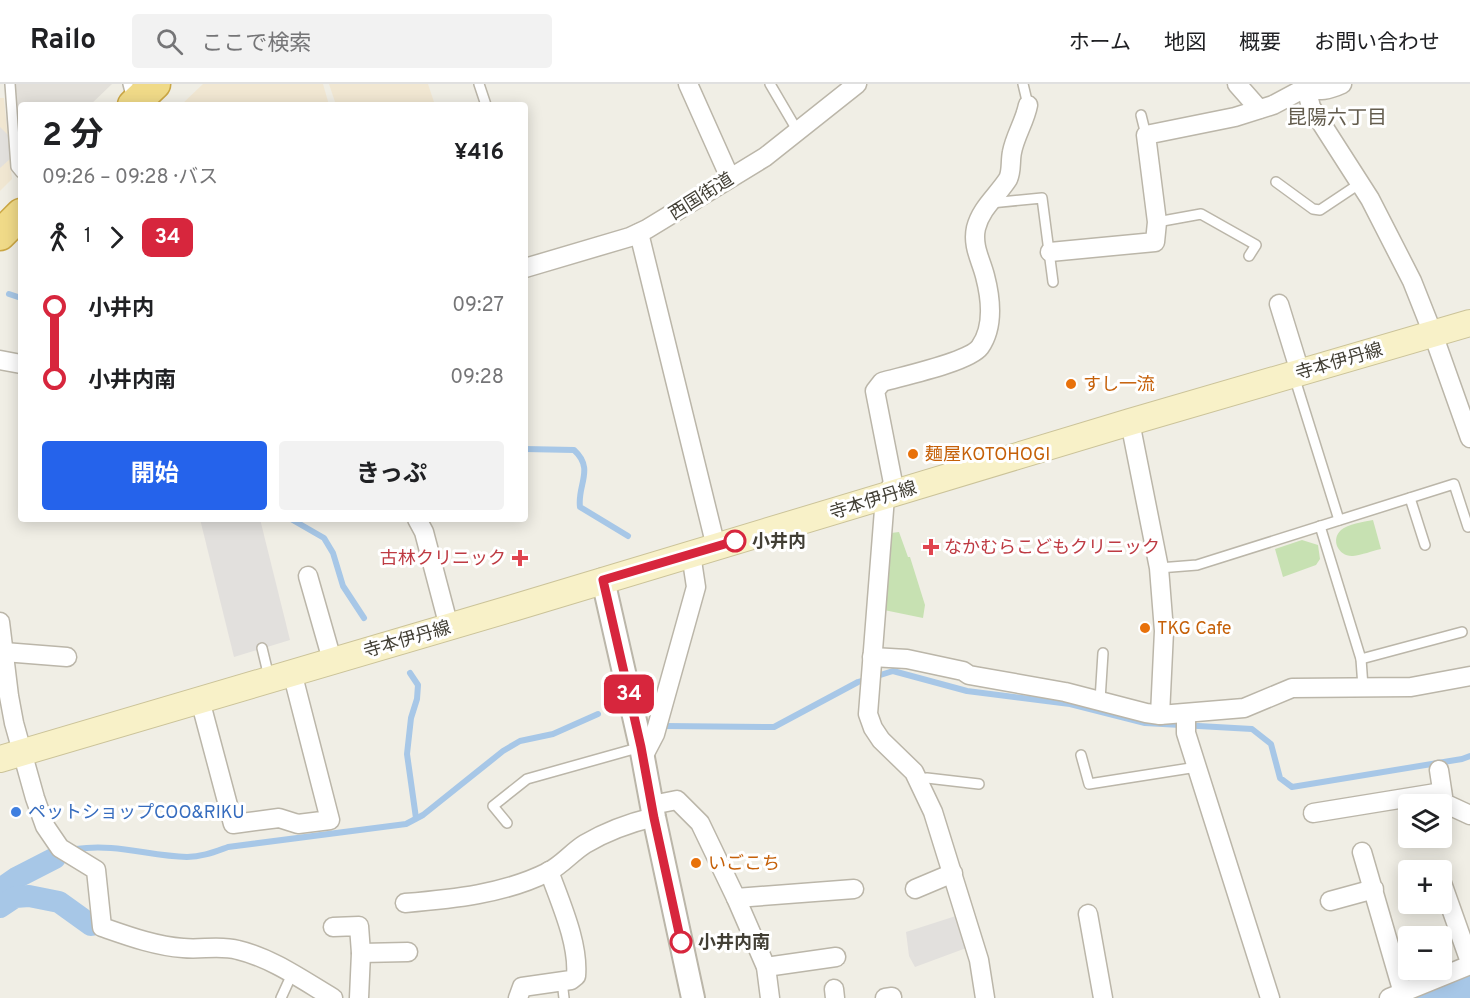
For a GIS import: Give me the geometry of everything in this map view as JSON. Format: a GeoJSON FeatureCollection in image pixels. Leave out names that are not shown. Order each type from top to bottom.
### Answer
{"type":"FeatureCollection","features":[{"type":"Feature","properties":{"kind":"highway"},"geometry":{"type":"LineString","coordinates":[[136,102],[155,84]]}},
{"type":"Feature","properties":{"kind":"highway"},"geometry":{"type":"LineString","coordinates":[[0,234],[18,217]]}},
{"type":"Feature","properties":{"kind":"main road","name":"寺本伊丹線"},"geometry":{"type":"LineString","coordinates":[[12,756],[1130,422],[1470,323]]}},
{"type":"Feature","properties":{"kind":"street"},"geometry":{"type":"LineString","coordinates":[[688,84],[730,178]]}},
{"type":"Feature","properties":{"kind":"street","name":"西国街道"},"geometry":{"type":"LineString","coordinates":[[528,267],[639,233],[765,157],[857,84]]}},
{"type":"Feature","properties":{"kind":"street"},"geometry":{"type":"LineString","coordinates":[[1237,84],[1259,109]]}},
{"type":"Feature","properties":{"kind":"street"},"geometry":{"type":"LineString","coordinates":[[1305,86],[1316,91],[1331,89],[1342,84]]}},
{"type":"Feature","properties":{"kind":"street"},"geometry":{"type":"LineString","coordinates":[[1050,252],[1155,242],[1157,222],[1146,135],[1220,125],[1273,105],[1305,86]]}},
{"type":"Feature","properties":{"kind":"street"},"geometry":{"type":"LineString","coordinates":[[1305,86],[1311,107],[1370,199],[1412,281],[1470,438]]}},
{"type":"Feature","properties":{"kind":"street"},"geometry":{"type":"LineString","coordinates":[[985,998],[979,960],[933,812],[914,772],[881,740],[868,714],[885,497],[893,483],[875,391],[882,382],[960,360],[979,349],[988,330],[990,303],[985,276],[975,250],[975,231],[981,214],[1009,176],[1012,151],[1028,105]]}},
{"type":"Feature","properties":{"kind":"street"},"geometry":{"type":"LineString","coordinates":[[639,233],[716,547]]}},
{"type":"Feature","properties":{"kind":"street"},"geometry":{"type":"LineString","coordinates":[[1276,310],[1297,373]]}},
{"type":"Feature","properties":{"kind":"street"},"geometry":{"type":"LineString","coordinates":[[0,360],[18,363]]}},
{"type":"Feature","properties":{"kind":"street"},"geometry":{"type":"LineString","coordinates":[[1130,422],[1159,568],[1164,631],[1160,715]]}},
{"type":"Feature","properties":{"kind":"street"},"geometry":{"type":"LineString","coordinates":[[419,522],[424,532],[448,627]]}},
{"type":"Feature","properties":{"kind":"street"},"geometry":{"type":"LineString","coordinates":[[642,752],[655,734],[696,587],[691,554]]}},
{"type":"Feature","properties":{"kind":"street"},"geometry":{"type":"LineString","coordinates":[[308,576],[332,660]]}},
{"type":"Feature","properties":{"kind":"street"},"geometry":{"type":"LineString","coordinates":[[603,580],[642,752],[693,998]]}},
{"type":"Feature","properties":{"kind":"street"},"geometry":{"type":"LineString","coordinates":[[0,622],[14,723],[12,756],[35,798],[45,826],[60,848],[96,870],[102,927],[144,941],[182,948],[236,949],[254,955],[292,974],[333,998]]}},
{"type":"Feature","properties":{"kind":"street"},"geometry":{"type":"LineString","coordinates":[[4,652],[67,657]]}},
{"type":"Feature","properties":{"kind":"street"},"geometry":{"type":"LineString","coordinates":[[872,657],[907,659],[963,671],[969,675],[1100,700],[1160,715],[1244,708],[1292,688],[1411,687],[1470,676]]}},
{"type":"Feature","properties":{"kind":"street"},"geometry":{"type":"LineString","coordinates":[[200,700],[233,824],[279,818],[298,824],[330,819],[281,676]]}},
{"type":"Feature","properties":{"kind":"street"},"geometry":{"type":"LineString","coordinates":[[1186,714],[1186,733],[1270,998]]}},
{"type":"Feature","properties":{"kind":"street"},"geometry":{"type":"LineString","coordinates":[[1438,770],[1444,803],[1470,815]]}},
{"type":"Feature","properties":{"kind":"street"},"geometry":{"type":"LineString","coordinates":[[1314,813],[1442,792]]}},
{"type":"Feature","properties":{"kind":"street"},"geometry":{"type":"LineString","coordinates":[[405,903],[480,894],[526,881],[549,871],[584,845],[677,800],[700,823],[736,898],[766,967],[770,998]]}},
{"type":"Feature","properties":{"kind":"street"},"geometry":{"type":"LineString","coordinates":[[1362,852],[1374,889],[1396,996],[1470,964],[1452,912]]}},
{"type":"Feature","properties":{"kind":"street"},"geometry":{"type":"LineString","coordinates":[[518,998],[522,987],[563,990],[576,976],[574,945],[549,871]]}},
{"type":"Feature","properties":{"kind":"street"},"geometry":{"type":"LineString","coordinates":[[915,889],[952,873]]}},
{"type":"Feature","properties":{"kind":"street"},"geometry":{"type":"LineString","coordinates":[[736,898],[842,884]]}},
{"type":"Feature","properties":{"kind":"street"},"geometry":{"type":"LineString","coordinates":[[1330,901],[1374,889]]}},
{"type":"Feature","properties":{"kind":"street"},"geometry":{"type":"LineString","coordinates":[[1088,914],[1103,998]]}},
{"type":"Feature","properties":{"kind":"street"},"geometry":{"type":"LineString","coordinates":[[333,927],[359,926],[362,953],[359,998]]}},
{"type":"Feature","properties":{"kind":"street"},"geometry":{"type":"LineString","coordinates":[[362,953],[408,952]]}},
{"type":"Feature","properties":{"kind":"street"},"geometry":{"type":"LineString","coordinates":[[766,967],[836,957]]}},
{"type":"Feature","properties":{"kind":"lane"},"geometry":{"type":"LineString","coordinates":[[10,84],[16,168],[18,170]]}},
{"type":"Feature","properties":{"kind":"lane"},"geometry":{"type":"LineString","coordinates":[[128,84],[132,102]]}},
{"type":"Feature","properties":{"kind":"lane"},"geometry":{"type":"LineString","coordinates":[[479,84],[485,102]]}},
{"type":"Feature","properties":{"kind":"lane"},"geometry":{"type":"LineString","coordinates":[[770,84],[797,130]]}},
{"type":"Feature","properties":{"kind":"lane"},"geometry":{"type":"LineString","coordinates":[[1023,84],[1028,105]]}},
{"type":"Feature","properties":{"kind":"lane"},"geometry":{"type":"LineString","coordinates":[[1141,115],[1146,135]]}},
{"type":"Feature","properties":{"kind":"lane"},"geometry":{"type":"LineString","coordinates":[[1276,182],[1314,209],[1320,210],[1359,184]]}},
{"type":"Feature","properties":{"kind":"lane"},"geometry":{"type":"LineString","coordinates":[[989,204],[1042,198],[1053,282]]}},
{"type":"Feature","properties":{"kind":"lane"},"geometry":{"type":"LineString","coordinates":[[1157,222],[1201,214],[1256,245]]}},
{"type":"Feature","properties":{"kind":"lane"},"geometry":{"type":"LineString","coordinates":[[1249,256],[1262,236]]}},
{"type":"Feature","properties":{"kind":"lane"},"geometry":{"type":"LineString","coordinates":[[1297,373],[1339,520]]}},
{"type":"Feature","properties":{"kind":"lane"},"geometry":{"type":"LineString","coordinates":[[1159,568],[1197,565],[1454,484],[1468,527]]}},
{"type":"Feature","properties":{"kind":"lane"},"geometry":{"type":"LineString","coordinates":[[1410,498],[1425,545]]}},
{"type":"Feature","properties":{"kind":"lane"},"geometry":{"type":"LineString","coordinates":[[1320,526],[1361,659],[1364,687]]}},
{"type":"Feature","properties":{"kind":"lane"},"geometry":{"type":"LineString","coordinates":[[1361,659],[1462,632]]}},
{"type":"Feature","properties":{"kind":"lane"},"geometry":{"type":"LineString","coordinates":[[262,648],[281,676]]}},
{"type":"Feature","properties":{"kind":"lane"},"geometry":{"type":"LineString","coordinates":[[1100,700],[1103,653]]}},
{"type":"Feature","properties":{"kind":"lane"},"geometry":{"type":"LineString","coordinates":[[507,823],[493,806],[527,779],[642,752]]}},
{"type":"Feature","properties":{"kind":"lane"},"geometry":{"type":"LineString","coordinates":[[1081,755],[1089,784],[1197,767]]}},
{"type":"Feature","properties":{"kind":"lane"},"geometry":{"type":"LineString","coordinates":[[917,779],[979,784]]}},
{"type":"Feature","properties":{"kind":"lane"},"geometry":{"type":"LineString","coordinates":[[281,998],[292,974]]}},
{"type":"Feature","properties":{"kind":"shaded area"},"geometry":{"type":"Polygon","coordinates":[[[14,84],[112,84],[93,102],[18,102],[18,122],[14,84]]]}},
{"type":"Feature","properties":{"kind":"shaded area"},"geometry":{"type":"Polygon","coordinates":[[[203,84],[323,84],[328,102],[184,102],[203,84]]]}},
{"type":"Feature","properties":{"kind":"shaded area"},"geometry":{"type":"Polygon","coordinates":[[[329,84],[428,84],[434,102],[335,102],[329,84]]]}},
{"type":"Feature","properties":{"kind":"shaded area"},"geometry":{"type":"Polygon","coordinates":[[[0,98],[4,98],[12,179],[0,191],[0,98]]]}},
{"type":"Feature","properties":{"kind":"shaded area"},"geometry":{"type":"Polygon","coordinates":[[[0,127],[8,135],[10,159],[0,168],[0,127]]]}},
{"type":"Feature","properties":{"kind":"shaded area"},"geometry":{"type":"Polygon","coordinates":[[[201,522],[261,522],[290,640],[234,657],[201,522]]]}},
{"type":"Feature","properties":{"kind":"shaded area"},"geometry":{"type":"Polygon","coordinates":[[[959,915],[969,947],[915,967],[909,956],[906,932],[959,915]]]}},
{"type":"Feature","properties":{"kind":"green space"},"geometry":{"type":"Polygon","coordinates":[[[1373,520],[1381,549],[1353,556],[1340,551],[1336,538],[1341,530],[1373,520]]]}},
{"type":"Feature","properties":{"kind":"green space"},"geometry":{"type":"Polygon","coordinates":[[[899,532],[908,557],[910,557],[925,605],[923,618],[884,610],[891,533],[899,532]]]}},
{"type":"Feature","properties":{"kind":"green space"},"geometry":{"type":"Polygon","coordinates":[[[1302,540],[1318,545],[1320,559],[1316,565],[1283,577],[1275,549],[1302,540]]]}},
{"type":"Feature","properties":{"kind":"waterway"},"geometry":{"type":"LineString","coordinates":[[9,294],[18,297]]}},
{"type":"Feature","properties":{"kind":"waterway"},"geometry":{"type":"LineString","coordinates":[[528,449],[574,450],[580,457],[584,471],[580,507],[628,536]]}},
{"type":"Feature","properties":{"kind":"waterway"},"geometry":{"type":"LineString","coordinates":[[296,522],[324,538],[333,553],[343,586],[364,618]]}},
{"type":"Feature","properties":{"kind":"waterway"},"geometry":{"type":"LineString","coordinates":[[665,726],[774,727],[858,682],[893,671],[967,691],[1070,704],[1145,723],[1252,729],[1271,744],[1280,778],[1292,787],[1470,756]]}},
{"type":"Feature","properties":{"kind":"waterway"},"geometry":{"type":"LineString","coordinates":[[410,673],[418,685],[407,754],[416,818]]}},
{"type":"Feature","properties":{"kind":"waterway"},"geometry":{"type":"LineString","coordinates":[[76,849],[105,848],[192,857],[228,847],[406,824],[423,815],[503,751],[520,741],[553,734],[598,714]]}},
{"type":"Feature","properties":{"kind":"waterway"},"geometry":{"type":"LineString","coordinates":[[0,889],[55,858]]}},
{"type":"Feature","properties":{"kind":"waterway"},"geometry":{"type":"LineString","coordinates":[[0,907],[15,897],[29,896],[59,902],[91,925]]}},
{"type":"Feature","properties":{"kind":"waterway"},"geometry":{"type":"LineString","coordinates":[[1433,998],[1470,982]]}},
{"type":"Feature","properties":{"kind":"bus line","name":"34"},"geometry":{"type":"LineString","coordinates":[[681,942],[641,747],[603,580],[735,541]]}},
{"type":"Feature","properties":{"kind":"place","name":"すし一流"},"geometry":{"type":"Point","coordinates":[1071,384]}},
{"type":"Feature","properties":{"kind":"place","name":"麺屋KOTOHOGI"},"geometry":{"type":"Point","coordinates":[913,454]}},
{"type":"Feature","properties":{"kind":"place","name":"小井内"},"geometry":{"type":"Point","coordinates":[735,541]}},
{"type":"Feature","properties":{"kind":"place","name":"なかむらこどもクリニック"},"geometry":{"type":"Point","coordinates":[931,547]}},
{"type":"Feature","properties":{"kind":"place","name":"古林クリニック"},"geometry":{"type":"Point","coordinates":[520,558]}},
{"type":"Feature","properties":{"kind":"place","name":"TKG Cafe"},"geometry":{"type":"Point","coordinates":[1145,628]}},
{"type":"Feature","properties":{"kind":"place","name":"ペットショップCOO&RIKU"},"geometry":{"type":"Point","coordinates":[16,812]}},
{"type":"Feature","properties":{"kind":"place","name":"いごこち"},"geometry":{"type":"Point","coordinates":[696,863]}},
{"type":"Feature","properties":{"kind":"place","name":"小井内南"},"geometry":{"type":"Point","coordinates":[681,942]}},
{"type":"Feature","properties":{"kind":"district","name":"昆陽六丁目"},"geometry":{"type":"Point","coordinates":[1337,117]}}]}
